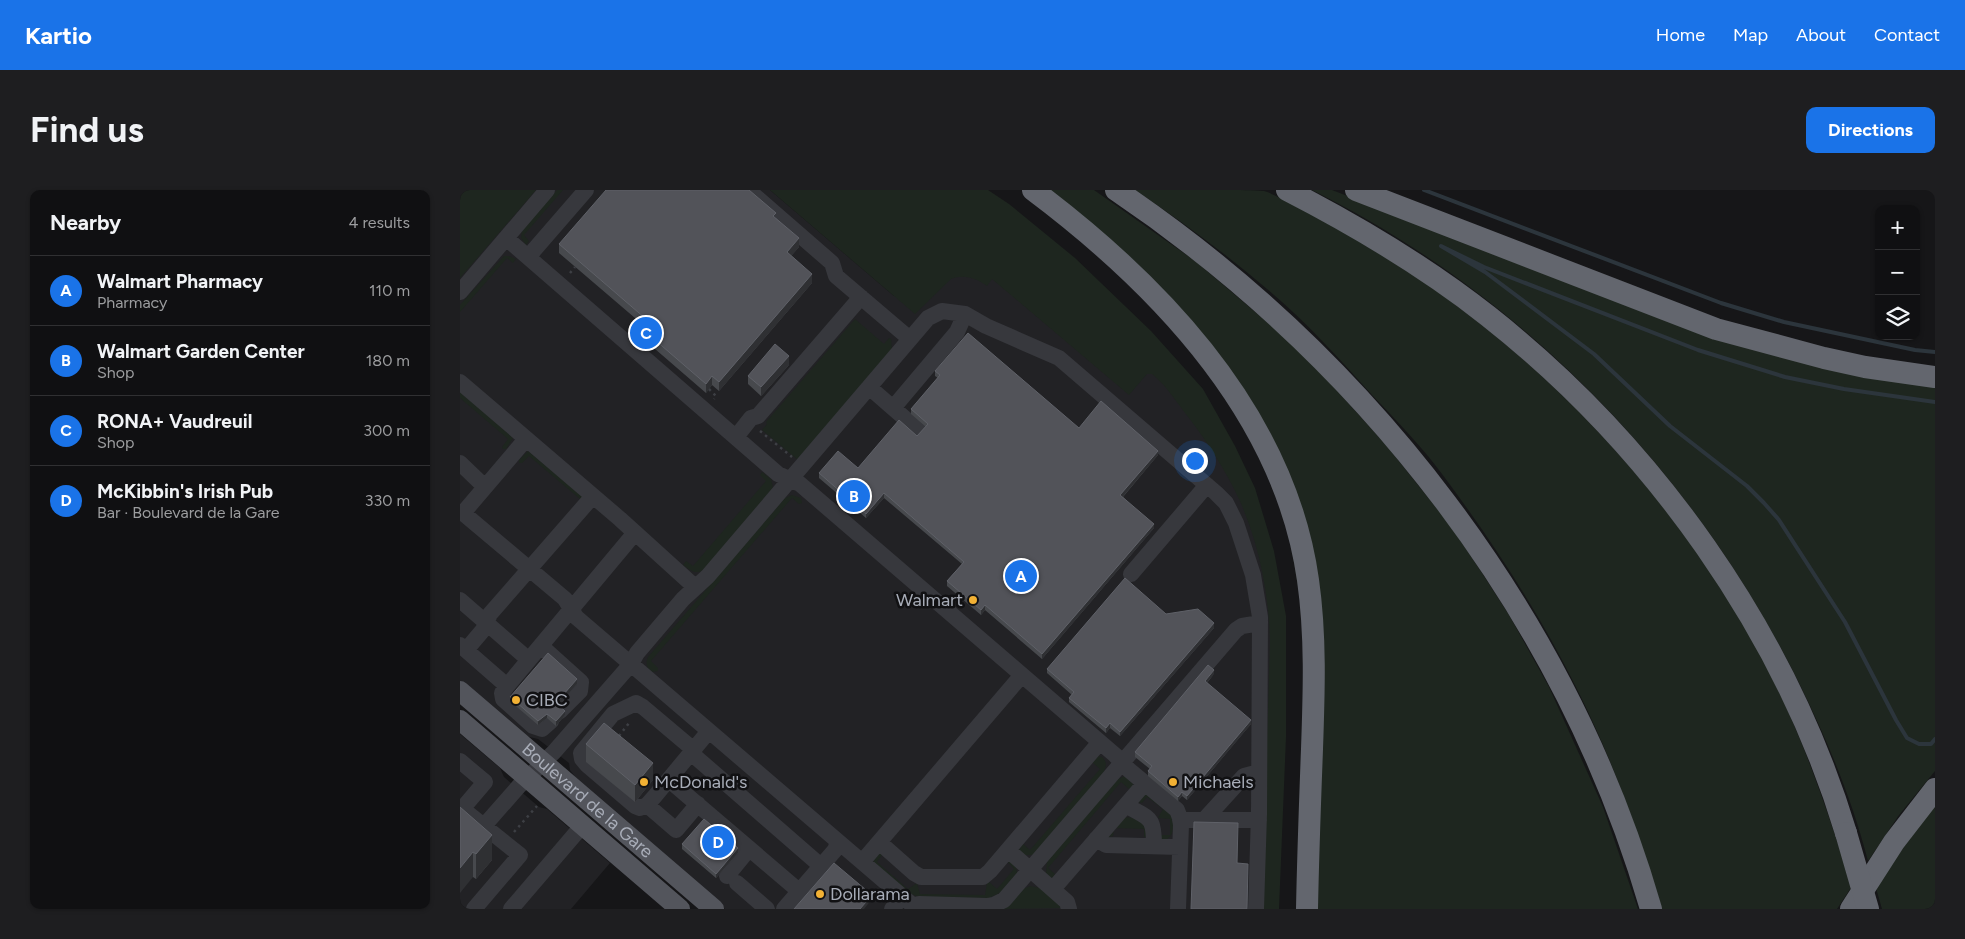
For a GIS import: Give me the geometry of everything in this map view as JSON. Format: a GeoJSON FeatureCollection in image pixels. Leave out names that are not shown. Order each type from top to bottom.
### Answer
{"type":"FeatureCollection","features":[{"type":"Feature","properties":{"kind":"highway"},"geometry":{"type":"LineString","coordinates":[[1034,190],[1072,220],[1120,263],[1158,300],[1192,338],[1218,369],[1247,414],[1280,478],[1296,524],[1303,553],[1308,579],[1313,631],[1313,706],[1307,909]]}},
{"type":"Feature","properties":{"kind":"highway"},"geometry":{"type":"LineString","coordinates":[[1116,190],[1152,214],[1203,253],[1293,331],[1370,411],[1407,453],[1443,499],[1476,544],[1510,596],[1567,696],[1612,794],[1651,909]]}},
{"type":"Feature","properties":{"kind":"highway"},"geometry":{"type":"LineString","coordinates":[[1287,190],[1326,210],[1404,256],[1487,315],[1560,379],[1640,463],[1708,552],[1751,619],[1806,726],[1846,833],[1868,909]]}},
{"type":"Feature","properties":{"kind":"highway"},"geometry":{"type":"LineString","coordinates":[[1356,190],[1716,329],[1824,358],[1935,377]]}},
{"type":"Feature","properties":{"kind":"highway"},"geometry":{"type":"LineString","coordinates":[[1851,909],[1894,842],[1935,789]]}},
{"type":"Feature","properties":{"kind":"main road","name":"Boulevard de la Gare"},"geometry":{"type":"LineString","coordinates":[[460,691],[714,909]]}},
{"type":"Feature","properties":{"kind":"main road","name":"Boulevard de la Gare"},"geometry":{"type":"LineString","coordinates":[[460,720],[680,909]]}},
{"type":"Feature","properties":{"kind":"lane"},"geometry":{"type":"LineString","coordinates":[[460,292],[547,190]]}},
{"type":"Feature","properties":{"kind":"lane"},"geometry":{"type":"LineString","coordinates":[[529,258],[586,190]]}},
{"type":"Feature","properties":{"kind":"lane"},"geometry":{"type":"LineString","coordinates":[[748,190],[832,263],[836,276],[910,339]]}},
{"type":"Feature","properties":{"kind":"lane"},"geometry":{"type":"LineString","coordinates":[[506,238],[778,474],[800,484],[1177,810],[1180,820],[1178,909]]}},
{"type":"Feature","properties":{"kind":"lane"},"geometry":{"type":"LineString","coordinates":[[736,437],[751,418],[758,416],[861,297]]}},
{"type":"Feature","properties":{"kind":"lane"},"geometry":{"type":"LineString","coordinates":[[483,827],[631,664],[637,653],[683,599],[708,576],[928,318],[936,313],[951,311],[965,314],[986,326],[1059,358],[1226,503],[1236,523],[1253,575],[1260,623],[1259,820],[1256,909]]}},
{"type":"Feature","properties":{"kind":"lane"},"geometry":{"type":"LineString","coordinates":[[893,408],[957,332],[965,314]]}},
{"type":"Feature","properties":{"kind":"lane"},"geometry":{"type":"LineString","coordinates":[[460,382],[696,587]]}},
{"type":"Feature","properties":{"kind":"lane"},"geometry":{"type":"LineString","coordinates":[[869,387],[924,434]]}},
{"type":"Feature","properties":{"kind":"lane"},"geometry":{"type":"LineString","coordinates":[[526,439],[461,515],[564,600],[576,617],[631,664],[698,744]]}},
{"type":"Feature","properties":{"kind":"lane"},"geometry":{"type":"LineString","coordinates":[[460,463],[485,487]]}},
{"type":"Feature","properties":{"kind":"lane"},"geometry":{"type":"LineString","coordinates":[[1131,574],[1207,485]]}},
{"type":"Feature","properties":{"kind":"lane"},"geometry":{"type":"LineString","coordinates":[[507,686],[463,648],[483,630],[490,614],[593,496]]}},
{"type":"Feature","properties":{"kind":"lane"},"geometry":{"type":"LineString","coordinates":[[541,646],[581,682],[580,691],[542,729],[533,726],[503,699],[502,692],[634,534]]}},
{"type":"Feature","properties":{"kind":"lane"},"geometry":{"type":"LineString","coordinates":[[460,600],[529,660]]}},
{"type":"Feature","properties":{"kind":"lane"},"geometry":{"type":"LineString","coordinates":[[698,744],[647,805],[640,808],[635,806],[584,762],[581,754],[590,740],[613,714],[630,714],[634,704],[639,704],[698,744],[838,842],[862,862],[906,905],[994,905],[1004,900],[1236,630],[1242,626],[1260,623]]}},
{"type":"Feature","properties":{"kind":"lane"},"geometry":{"type":"LineString","coordinates":[[862,862],[1022,675]]}},
{"type":"Feature","properties":{"kind":"lane"},"geometry":{"type":"LineString","coordinates":[[648,699],[698,744],[821,866]]}},
{"type":"Feature","properties":{"kind":"lane"},"geometry":{"type":"LineString","coordinates":[[879,842],[921,877],[980,878],[987,874],[1100,742]]}},
{"type":"Feature","properties":{"kind":"lane"},"geometry":{"type":"LineString","coordinates":[[460,762],[485,782],[461,808],[542,873]]}},
{"type":"Feature","properties":{"kind":"lane"},"geometry":{"type":"LineString","coordinates":[[1204,820],[1244,776],[1259,772]]}},
{"type":"Feature","properties":{"kind":"lane"},"geometry":{"type":"LineString","coordinates":[[669,780],[799,891]]}},
{"type":"Feature","properties":{"kind":"lane"},"geometry":{"type":"LineString","coordinates":[[1053,889],[1145,783]]}},
{"type":"Feature","properties":{"kind":"lane"},"geometry":{"type":"LineString","coordinates":[[647,805],[676,830],[698,804]]}},
{"type":"Feature","properties":{"kind":"lane"},"geometry":{"type":"LineString","coordinates":[[1126,805],[1145,815],[1150,820],[1154,830],[1154,846]]}},
{"type":"Feature","properties":{"kind":"lane"},"geometry":{"type":"LineString","coordinates":[[1180,820],[1259,820]]}},
{"type":"Feature","properties":{"kind":"lane"},"geometry":{"type":"LineString","coordinates":[[511,909],[582,826]]}},
{"type":"Feature","properties":{"kind":"lane"},"geometry":{"type":"LineString","coordinates":[[1096,839],[1106,845],[1180,846]]}},
{"type":"Feature","properties":{"kind":"lane"},"geometry":{"type":"LineString","coordinates":[[784,909],[835,850],[838,842]]}},
{"type":"Feature","properties":{"kind":"lane"},"geometry":{"type":"LineString","coordinates":[[750,849],[732,879],[767,909]]}},
{"type":"Feature","properties":{"kind":"lane"},"geometry":{"type":"LineString","coordinates":[[1008,850],[1067,902],[1069,909]]}},
{"type":"Feature","properties":{"kind":"lane"},"geometry":{"type":"LineString","coordinates":[[474,909],[520,855]]}},
{"type":"Feature","properties":{"kind":"path"},"geometry":{"type":"LineString","coordinates":[[570,274],[575,267]]}},
{"type":"Feature","properties":{"kind":"path"},"geometry":{"type":"LineString","coordinates":[[709,389],[716,396],[712,401]]}},
{"type":"Feature","properties":{"kind":"path"},"geometry":{"type":"LineString","coordinates":[[757,435],[760,431],[797,462]]}},
{"type":"Feature","properties":{"kind":"path"},"geometry":{"type":"LineString","coordinates":[[616,739],[629,726],[630,714]]}},
{"type":"Feature","properties":{"kind":"path"},"geometry":{"type":"LineString","coordinates":[[512,834],[540,804]]}},
{"type":"Feature","properties":{"kind":"shaded area"},"geometry":{"type":"Polygon","coordinates":[[[460,190],[536,190],[460,278],[460,190]]]}},
{"type":"Feature","properties":{"kind":"shaded area"},"geometry":{"type":"Polygon","coordinates":[[[530,190],[770,190],[894,296],[943,237],[1129,394],[1160,358],[1217,431],[1279,608],[1275,909],[725,909],[575,780],[576,778],[570,770],[569,763],[538,739],[525,736],[460,681],[460,271],[530,190]]]}},
{"type":"Feature","properties":{"kind":"shaded area"},"geometry":{"type":"Polygon","coordinates":[[[557,190],[563,190],[524,235],[529,241],[526,245],[521,238],[522,230],[557,190]]]}},
{"type":"Feature","properties":{"kind":"shaded area"},"geometry":{"type":"Polygon","coordinates":[[[770,190],[988,190],[1009,204],[1075,258],[1151,331],[1203,389],[1235,446],[1255,488],[1274,551],[1286,616],[1286,737],[1279,909],[1262,909],[1270,641],[1268,605],[1262,569],[1246,516],[1228,478],[1203,437],[1167,389],[1152,374],[1147,374],[1129,395],[992,279],[987,286],[970,278],[951,279],[915,314],[770,190]]]}},
{"type":"Feature","properties":{"kind":"shaded area"},"geometry":{"type":"Polygon","coordinates":[[[1047,190],[1094,190],[1195,261],[1281,334],[1322,374],[1386,445],[1450,525],[1509,615],[1549,687],[1603,807],[1638,909],[1316,909],[1322,727],[1273,440],[1047,190]]]}},
{"type":"Feature","properties":{"kind":"shaded area"},"geometry":{"type":"Polygon","coordinates":[[[1135,190],[1264,191],[1275,195],[1355,239],[1448,299],[1504,343],[1557,390],[1607,441],[1654,496],[1697,552],[1736,611],[1782,697],[1824,804],[1852,886],[1837,909],[1662,909],[1624,796],[1576,687],[1532,606],[1481,528],[1445,478],[1401,426],[1335,354],[1295,314],[1219,250],[1135,190]]]}},
{"type":"Feature","properties":{"kind":"shaded area"},"geometry":{"type":"Polygon","coordinates":[[[1312,190],[1332,190],[1539,271],[1935,386],[1935,771],[1899,815],[1868,861],[1862,838],[1838,770],[1798,681],[1756,604],[1707,530],[1654,461],[1595,396],[1531,336],[1462,281],[1389,233],[1312,190]]]}},
{"type":"Feature","properties":{"kind":"shaded area"},"geometry":{"type":"Polygon","coordinates":[[[504,256],[516,259],[513,263],[507,258],[460,312],[460,305],[504,256]]]}},
{"type":"Feature","properties":{"kind":"shaded area"},"geometry":{"type":"Polygon","coordinates":[[[855,319],[884,344],[889,338],[891,339],[892,349],[798,460],[762,430],[767,424],[766,422],[855,319]]]}},
{"type":"Feature","properties":{"kind":"shaded area"},"geometry":{"type":"Polygon","coordinates":[[[460,390],[513,438],[506,449],[502,447],[508,439],[460,398],[460,390]]]}},
{"type":"Feature","properties":{"kind":"shaded area"},"geometry":{"type":"Polygon","coordinates":[[[528,451],[583,496],[580,499],[529,456],[522,463],[519,463],[519,460],[528,451]]]}},
{"type":"Feature","properties":{"kind":"shaded area"},"geometry":{"type":"Polygon","coordinates":[[[762,472],[771,479],[773,488],[704,570],[695,572],[683,565],[686,561],[693,566],[766,481],[760,475],[762,472]]]}},
{"type":"Feature","properties":{"kind":"shaded area"},"geometry":{"type":"Polygon","coordinates":[[[792,495],[801,498],[802,503],[799,504],[792,498],[651,661],[658,668],[658,671],[652,672],[647,666],[648,657],[785,498],[792,495]]]}},
{"type":"Feature","properties":{"kind":"shaded area"},"geometry":{"type":"Polygon","coordinates":[[[460,734],[500,768],[504,777],[539,807],[547,809],[610,863],[571,909],[460,909],[460,734]]]}},
{"type":"Feature","properties":{"kind":"shaded area"},"geometry":{"type":"Polygon","coordinates":[[[1097,756],[1102,757],[1106,763],[1103,774],[1033,855],[1024,855],[1019,850],[1023,844],[1030,850],[1100,769],[1092,762],[1097,756]]]}},
{"type":"Feature","properties":{"kind":"shaded area"},"geometry":{"type":"Polygon","coordinates":[[[1125,776],[1133,786],[1129,789],[1121,782],[1048,868],[1055,874],[1051,878],[1046,873],[1047,862],[1116,780],[1125,776]]]}},
{"type":"Feature","properties":{"kind":"shaded area"},"geometry":{"type":"Polygon","coordinates":[[[1150,794],[1173,817],[1172,833],[1168,838],[1165,840],[1160,838],[1160,835],[1170,835],[1170,819],[1158,818],[1163,809],[1147,797],[1142,803],[1138,802],[1143,795],[1150,794]]]}},
{"type":"Feature","properties":{"kind":"shaded area"},"geometry":{"type":"Polygon","coordinates":[[[1935,805],[1935,909],[1882,909],[1876,888],[1935,805]]]}},
{"type":"Feature","properties":{"kind":"shaded area"},"geometry":{"type":"Polygon","coordinates":[[[1123,817],[1136,818],[1146,825],[1147,837],[1144,837],[1144,829],[1114,828],[1113,836],[1109,837],[1109,833],[1123,817]]]}},
{"type":"Feature","properties":{"kind":"shaded area"},"geometry":{"type":"Polygon","coordinates":[[[880,852],[882,855],[877,862],[908,889],[917,883],[920,894],[985,895],[987,883],[989,882],[997,889],[1014,869],[1007,861],[1014,865],[1017,873],[1001,892],[989,898],[919,897],[911,894],[873,861],[880,852]]]}},
{"type":"Feature","properties":{"kind":"shaded area"},"geometry":{"type":"Polygon","coordinates":[[[1030,886],[1040,888],[1061,905],[1061,908],[1002,909],[1023,889],[1030,886]]]}},
{"type":"Feature","properties":{"kind":"building"},"geometry":{"type":"Polygon","coordinates":[[[606,190],[749,190],[776,213],[773,216],[799,238],[787,252],[812,274],[719,382],[712,376],[706,384],[640,327],[646,319],[559,244],[606,190]]]}},
{"type":"Feature","properties":{"kind":"building"},"geometry":{"type":"Polygon","coordinates":[[[968,333],[1079,428],[1101,401],[1158,451],[1120,495],[1154,524],[1042,654],[985,605],[981,610],[947,581],[964,562],[884,493],[866,514],[819,473],[838,451],[858,468],[899,420],[917,436],[928,424],[911,409],[940,375],[935,371],[968,333]]]}},
{"type":"Feature","properties":{"kind":"building"},"geometry":{"type":"Polygon","coordinates":[[[775,344],[789,356],[761,387],[748,376],[775,344]]]}},
{"type":"Feature","properties":{"kind":"building"},"geometry":{"type":"Polygon","coordinates":[[[1125,578],[1166,614],[1198,609],[1214,623],[1120,732],[1110,723],[1106,728],[1069,698],[1074,692],[1047,669],[1125,578]]]}},
{"type":"Feature","properties":{"kind":"building"},"geometry":{"type":"Polygon","coordinates":[[[548,653],[577,679],[556,703],[565,711],[556,721],[547,714],[538,721],[510,697],[548,653]]]}},
{"type":"Feature","properties":{"kind":"building"},"geometry":{"type":"Polygon","coordinates":[[[1208,665],[1214,670],[1205,681],[1251,720],[1187,796],[1182,792],[1178,797],[1148,771],[1152,766],[1135,752],[1208,665]]]}},
{"type":"Feature","properties":{"kind":"building"},"geometry":{"type":"Polygon","coordinates":[[[604,723],[653,763],[635,785],[586,744],[604,723]]]}},
{"type":"Feature","properties":{"kind":"building"},"geometry":{"type":"Polygon","coordinates":[[[460,807],[492,835],[476,854],[473,852],[460,868],[460,807]]]}},
{"type":"Feature","properties":{"kind":"building"},"geometry":{"type":"Polygon","coordinates":[[[704,819],[738,848],[716,874],[682,844],[704,819]]]}},
{"type":"Feature","properties":{"kind":"building"},"geometry":{"type":"Polygon","coordinates":[[[1194,822],[1238,823],[1237,863],[1248,864],[1247,909],[1191,909],[1194,822]]]}},
{"type":"Feature","properties":{"kind":"building"},"geometry":{"type":"Polygon","coordinates":[[[834,863],[872,895],[860,909],[794,909],[834,863]]]}},
{"type":"Feature","properties":{"kind":"waterway"},"geometry":{"type":"LineString","coordinates":[[1424,190],[1721,303],[1784,322],[1915,350],[1935,352]]}},
{"type":"Feature","properties":{"kind":"waterway"},"geometry":{"type":"LineString","coordinates":[[1935,402],[1844,389],[1785,377],[1698,350],[1484,267],[1441,246],[1485,272],[1594,354],[1670,426],[1747,486],[1779,520],[1845,622],[1907,738],[1919,744],[1931,744],[1935,739]]}},
{"type":"Feature","properties":{"kind":"place","name":"RONA+ Vaudreuil"},"geometry":{"type":"Point","coordinates":[646,333]}},
{"type":"Feature","properties":{"kind":"place","name":"Walmart Garden Center"},"geometry":{"type":"Point","coordinates":[854,496]}},
{"type":"Feature","properties":{"kind":"place","name":"Walmart Pharmacy"},"geometry":{"type":"Point","coordinates":[1021,576]}},
{"type":"Feature","properties":{"kind":"place","name":"Walmart"},"geometry":{"type":"Point","coordinates":[973,600]}},
{"type":"Feature","properties":{"kind":"place","name":"CIBC"},"geometry":{"type":"Point","coordinates":[516,700]}},
{"type":"Feature","properties":{"kind":"place","name":"McDonald's"},"geometry":{"type":"Point","coordinates":[644,782]}},
{"type":"Feature","properties":{"kind":"place","name":"Michaels"},"geometry":{"type":"Point","coordinates":[1173,782]}},
{"type":"Feature","properties":{"kind":"place","name":"McKibbin's Irish Pub"},"geometry":{"type":"Point","coordinates":[718,842]}},
{"type":"Feature","properties":{"kind":"place","name":"Dollarama"},"geometry":{"type":"Point","coordinates":[820,894]}}]}
